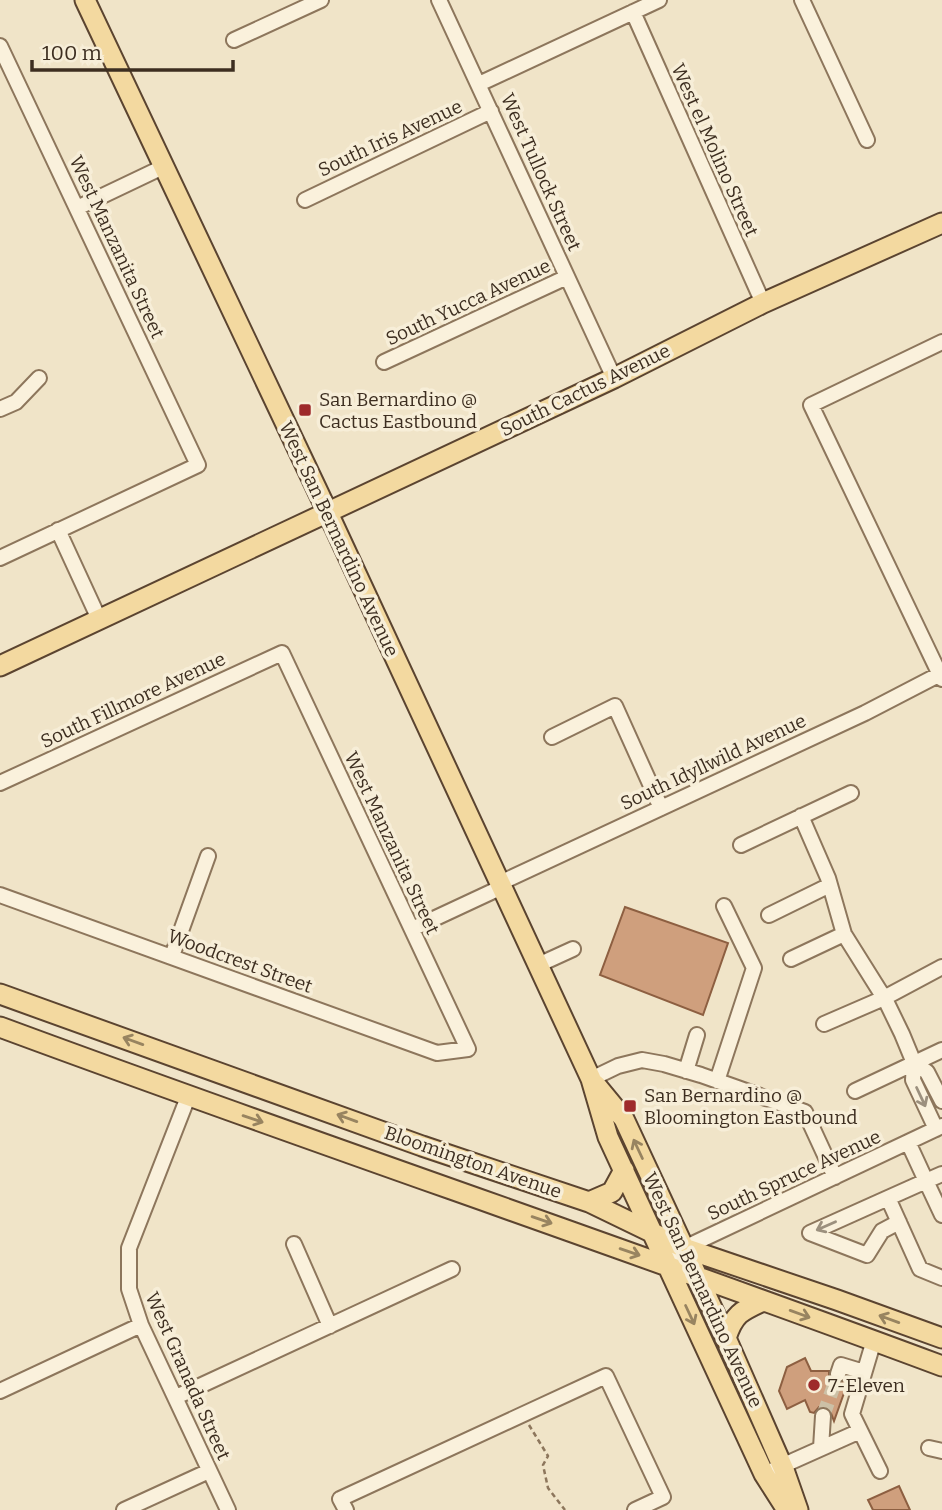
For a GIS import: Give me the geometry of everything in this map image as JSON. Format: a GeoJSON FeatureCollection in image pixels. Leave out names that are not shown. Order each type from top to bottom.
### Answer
{"type":"FeatureCollection","features":[{"type":"Feature","properties":{"kind":"main road","name":"West San Bernardino Avenue"},"geometry":{"type":"LineString","coordinates":[[85,0],[328,513],[591,1079],[608,1137],[764,1474],[788,1510]]}},
{"type":"Feature","properties":{"kind":"main road","name":"South Cactus Avenue"},"geometry":{"type":"LineString","coordinates":[[0,666],[614,378],[763,303],[942,223]]}},
{"type":"Feature","properties":{"kind":"main road","name":"Bloomington Avenue"},"geometry":{"type":"LineString","coordinates":[[0,994],[422,1146],[589,1202],[684,1248],[942,1338]]}},
{"type":"Feature","properties":{"kind":"main road","name":"Bloomington Avenue"},"geometry":{"type":"LineString","coordinates":[[0,1027],[188,1097],[667,1265],[942,1366]]}},
{"type":"Feature","properties":{"kind":"main road","name":"West San Bernardino Avenue"},"geometry":{"type":"LineString","coordinates":[[591,1079],[624,1119],[726,1338],[782,1465],[797,1510]]}},
{"type":"Feature","properties":{"kind":"main road"},"geometry":{"type":"LineString","coordinates":[[589,1202],[612,1192],[624,1170]]}},
{"type":"Feature","properties":{"kind":"main road"},"geometry":{"type":"LineString","coordinates":[[726,1338],[732,1321],[742,1310],[763,1301]]}},
{"type":"Feature","properties":{"kind":"street"},"geometry":{"type":"LineString","coordinates":[[234,40],[321,0]]}},
{"type":"Feature","properties":{"kind":"street","name":"West Tullock Street"},"geometry":{"type":"LineString","coordinates":[[439,0],[614,378]]}},
{"type":"Feature","properties":{"kind":"street","name":"South Iris Avenue"},"geometry":{"type":"LineString","coordinates":[[479,84],[659,0]]}},
{"type":"Feature","properties":{"kind":"street"},"geometry":{"type":"LineString","coordinates":[[803,0],[867,140]]}},
{"type":"Feature","properties":{"kind":"street","name":"West el Molino Street"},"geometry":{"type":"LineString","coordinates":[[633,12],[763,303]]}},
{"type":"Feature","properties":{"kind":"street","name":"West Manzanita Street"},"geometry":{"type":"LineString","coordinates":[[0,46],[198,465],[58,530]]}},
{"type":"Feature","properties":{"kind":"street","name":"South Iris Avenue"},"geometry":{"type":"LineString","coordinates":[[305,200],[491,111]]}},
{"type":"Feature","properties":{"kind":"street"},"geometry":{"type":"LineString","coordinates":[[77,208],[163,167]]}},
{"type":"Feature","properties":{"kind":"street","name":"South Yucca Avenue"},"geometry":{"type":"LineString","coordinates":[[384,362],[567,277]]}},
{"type":"Feature","properties":{"kind":"street"},"geometry":{"type":"LineString","coordinates":[[941,676],[811,405],[942,342]]}},
{"type":"Feature","properties":{"kind":"street"},"geometry":{"type":"LineString","coordinates":[[0,410],[16,402],[39,379]]}},
{"type":"Feature","properties":{"kind":"street"},"geometry":{"type":"LineString","coordinates":[[0,558],[58,530],[99,619]]}},
{"type":"Feature","properties":{"kind":"street","name":"West Manzanita Street"},"geometry":{"type":"LineString","coordinates":[[282,653],[468,1049]]}},
{"type":"Feature","properties":{"kind":"street","name":"South Fillmore Avenue"},"geometry":{"type":"LineString","coordinates":[[0,783],[282,653]]}},
{"type":"Feature","properties":{"kind":"street","name":"South Idyllwild Avenue"},"geometry":{"type":"LineString","coordinates":[[412,929],[661,807],[941,676]]}},
{"type":"Feature","properties":{"kind":"street"},"geometry":{"type":"LineString","coordinates":[[552,737],[615,706],[661,807]]}},
{"type":"Feature","properties":{"kind":"street"},"geometry":{"type":"LineString","coordinates":[[741,845],[851,793]]}},
{"type":"Feature","properties":{"kind":"street"},"geometry":{"type":"LineString","coordinates":[[801,816],[830,885],[844,934],[884,998],[914,1063],[913,1080],[939,1127]]}},
{"type":"Feature","properties":{"kind":"street"},"geometry":{"type":"LineString","coordinates":[[172,956],[208,856]]}},
{"type":"Feature","properties":{"kind":"street"},"geometry":{"type":"LineString","coordinates":[[769,915],[830,885]]}},
{"type":"Feature","properties":{"kind":"street","name":"Woodcrest Street"},"geometry":{"type":"LineString","coordinates":[[0,895],[437,1053],[468,1049]]}},
{"type":"Feature","properties":{"kind":"street"},"geometry":{"type":"LineString","coordinates":[[717,1081],[754,968],[724,906]]}},
{"type":"Feature","properties":{"kind":"street"},"geometry":{"type":"LineString","coordinates":[[791,959],[844,934]]}},
{"type":"Feature","properties":{"kind":"street"},"geometry":{"type":"LineString","coordinates":[[538,965],[573,949]]}},
{"type":"Feature","properties":{"kind":"street"},"geometry":{"type":"LineString","coordinates":[[824,1024],[884,998],[942,967]]}},
{"type":"Feature","properties":{"kind":"street"},"geometry":{"type":"LineString","coordinates":[[686,1070],[697,1035]]}},
{"type":"Feature","properties":{"kind":"street"},"geometry":{"type":"LineString","coordinates":[[855,1091],[942,1050]]}},
{"type":"Feature","properties":{"kind":"street"},"geometry":{"type":"LineString","coordinates":[[591,1079],[618,1066],[642,1060],[686,1070],[805,1112],[835,1177]]}},
{"type":"Feature","properties":{"kind":"street"},"geometry":{"type":"LineString","coordinates":[[914,1063],[928,1072],[942,1101]]}},
{"type":"Feature","properties":{"kind":"street","name":"West Granada Street"},"geometry":{"type":"LineString","coordinates":[[188,1097],[128,1248],[129,1289],[141,1325],[228,1510]]}},
{"type":"Feature","properties":{"kind":"street","name":"South Spruce Avenue"},"geometry":{"type":"LineString","coordinates":[[667,1265],[684,1248],[939,1127]]}},
{"type":"Feature","properties":{"kind":"street"},"geometry":{"type":"LineString","coordinates":[[908,1142],[942,1214]]}},
{"type":"Feature","properties":{"kind":"street"},"geometry":{"type":"LineString","coordinates":[[898,1222],[882,1231],[867,1255],[810,1233],[942,1174]]}},
{"type":"Feature","properties":{"kind":"street"},"geometry":{"type":"LineString","coordinates":[[888,1198],[920,1269],[942,1278]]}},
{"type":"Feature","properties":{"kind":"street"},"geometry":{"type":"LineString","coordinates":[[295,1244],[330,1326]]}},
{"type":"Feature","properties":{"kind":"street"},"geometry":{"type":"LineString","coordinates":[[176,1397],[452,1269]]}},
{"type":"Feature","properties":{"kind":"street"},"geometry":{"type":"LineString","coordinates":[[0,1391],[141,1325]]}},
{"type":"Feature","properties":{"kind":"street"},"geometry":{"type":"LineString","coordinates":[[874,1340],[852,1414],[880,1472]]}},
{"type":"Feature","properties":{"kind":"street"},"geometry":{"type":"LineString","coordinates":[[838,1374],[841,1365],[864,1373]]}},
{"type":"Feature","properties":{"kind":"street"},"geometry":{"type":"LineString","coordinates":[[343,1504],[523,1414],[606,1376],[663,1497],[635,1510]]}},
{"type":"Feature","properties":{"kind":"street"},"geometry":{"type":"LineString","coordinates":[[821,1448],[823,1416]]}},
{"type":"Feature","properties":{"kind":"street"},"geometry":{"type":"LineString","coordinates":[[764,1474],[860,1431]]}},
{"type":"Feature","properties":{"kind":"street"},"geometry":{"type":"LineString","coordinates":[[124,1510],[209,1471]]}},
{"type":"Feature","properties":{"kind":"path"},"geometry":{"type":"LineString","coordinates":[[523,1414],[548,1457],[543,1465],[548,1488],[565,1510]]}},
{"type":"Feature","properties":{"kind":"building"},"geometry":{"type":"Polygon","coordinates":[[[625,907],[728,943],[703,1015],[600,975],[625,907]]]}},
{"type":"Feature","properties":{"kind":"building","name":"7-Eleven"},"geometry":{"type":"Polygon","coordinates":[[[805,1358],[811,1371],[829,1371],[829,1377],[834,1383],[849,1379],[834,1421],[829,1408],[819,1407],[814,1413],[810,1412],[805,1400],[787,1409],[779,1391],[787,1367],[805,1358]]]}},
{"type":"Feature","properties":{"kind":"building"},"geometry":{"type":"Polygon","coordinates":[[[899,1486],[910,1510],[873,1510],[868,1500],[899,1486]]]}},
{"type":"Feature","properties":{"kind":"tunnel"},"geometry":{"type":"LineString","coordinates":[[823,1416],[838,1374]]}},
{"type":"Feature","properties":{"kind":"place","name":"San Bernardino @ Cactus Eastbound"},"geometry":{"type":"Point","coordinates":[305,410]}},
{"type":"Feature","properties":{"kind":"place","name":"San Bernardino @ Bloomington Eastbound"},"geometry":{"type":"Point","coordinates":[630,1106]}},
{"type":"Feature","properties":{"kind":"place","name":"7-Eleven"},"geometry":{"type":"Point","coordinates":[814,1385]}}]}
